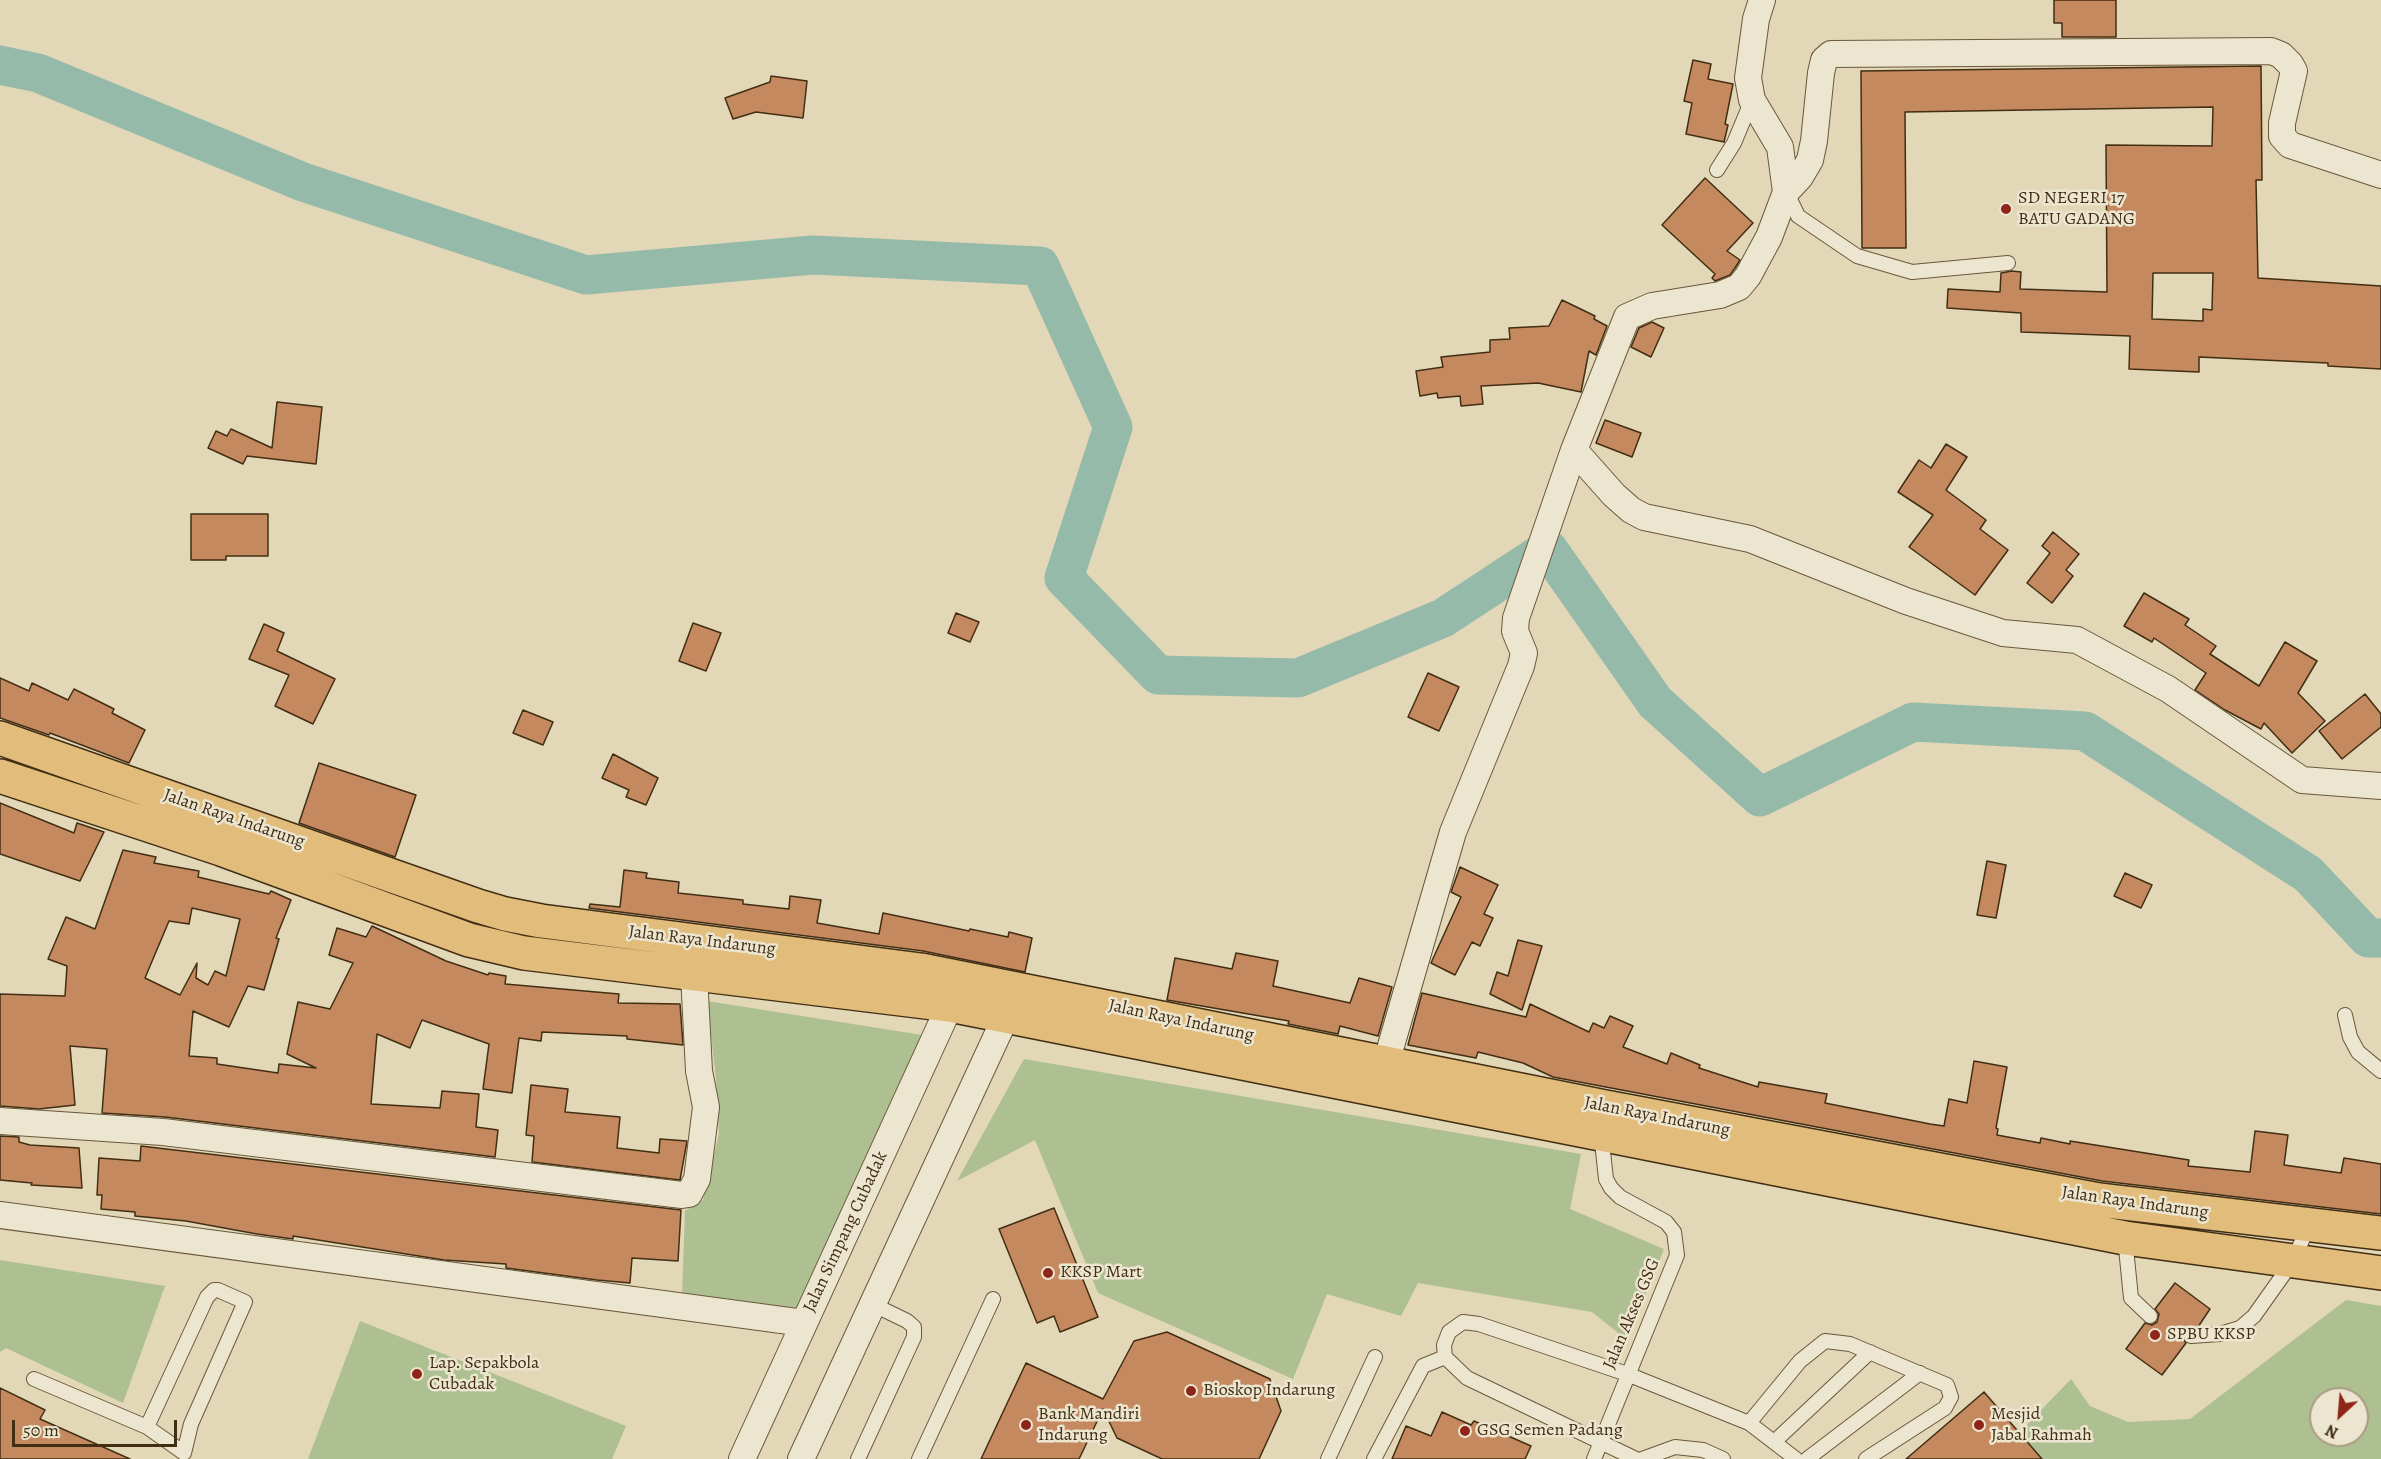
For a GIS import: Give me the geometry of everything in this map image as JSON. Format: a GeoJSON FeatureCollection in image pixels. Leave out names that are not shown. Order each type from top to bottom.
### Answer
{"type":"FeatureCollection","features":[{"type":"Feature","properties":{"kind":"highway","name":"Jalan Raya Indarung"},"geometry":{"type":"LineString","coordinates":[[0,738],[505,914],[541,921],[921,970],[1019,988],[1386,1064],[1603,1120],[2125,1238],[2381,1274]]}},
{"type":"Feature","properties":{"kind":"highway","name":"Jalan Raya Indarung"},"geometry":{"type":"LineString","coordinates":[[0,776],[221,849],[469,940],[501,948],[694,975],[950,1005],[1006,1017],[1603,1120],[2099,1200],[2381,1233]]}},
{"type":"Feature","properties":{"kind":"highway"},"geometry":{"type":"LineString","coordinates":[[221,849],[232,817]]}},
{"type":"Feature","properties":{"kind":"street"},"geometry":{"type":"LineString","coordinates":[[1762,0],[1756,19],[1748,78],[1752,100],[1780,147],[1786,192]]}},
{"type":"Feature","properties":{"kind":"street"},"geometry":{"type":"LineString","coordinates":[[1386,1064],[1453,832],[1521,666],[1524,653],[1515,631],[1516,618],[1559,490],[1627,317],[1652,306],[1720,295],[1739,286],[1758,260],[1786,192],[1800,177],[1810,160],[1821,73],[1828,56],[1839,52],[2271,51],[2286,60],[2294,71],[2282,123],[2282,136],[2290,145],[2381,175]]}},
{"type":"Feature","properties":{"kind":"street"},"geometry":{"type":"LineString","coordinates":[[1574,450],[1614,495],[1631,510],[1644,517],[1750,539],[1906,601],[2003,633],[2077,640],[2168,689],[2302,780],[2381,786]]}},
{"type":"Feature","properties":{"kind":"street"},"geometry":{"type":"LineString","coordinates":[[0,1121],[163,1132],[682,1195],[689,1194],[697,1179],[706,1107],[699,1071],[694,975]]}},
{"type":"Feature","properties":{"kind":"street"},"geometry":{"type":"LineString","coordinates":[[950,1005],[976,980]]}},
{"type":"Feature","properties":{"kind":"street"},"geometry":{"type":"LineString","coordinates":[[809,1456],[872,1304],[1019,988]]}},
{"type":"Feature","properties":{"kind":"street","name":"Jalan Simpang Cubadak"},"geometry":{"type":"LineString","coordinates":[[745,1458],[804,1323],[950,1005]]}},
{"type":"Feature","properties":{"kind":"street"},"geometry":{"type":"LineString","coordinates":[[0,1215],[804,1323]]}},
{"type":"Feature","properties":{"kind":"lane"},"geometry":{"type":"LineString","coordinates":[[1717,170],[1734,143],[1752,100]]}},
{"type":"Feature","properties":{"kind":"lane"},"geometry":{"type":"LineString","coordinates":[[1786,192],[1798,216],[1857,256],[1912,272],[2008,263]]}},
{"type":"Feature","properties":{"kind":"lane"},"geometry":{"type":"LineString","coordinates":[[2345,1015],[2350,1037],[2358,1052],[2381,1071]]}},
{"type":"Feature","properties":{"kind":"lane","name":"Jalan Akses GSG"},"geometry":{"type":"LineString","coordinates":[[1594,1459],[1677,1255],[1674,1232],[1666,1222],[1620,1197],[1606,1179],[1603,1120]]}},
{"type":"Feature","properties":{"kind":"lane"},"geometry":{"type":"LineString","coordinates":[[2191,1336],[2220,1334],[2240,1328],[2254,1316],[2293,1261],[2309,1225]]}},
{"type":"Feature","properties":{"kind":"lane"},"geometry":{"type":"LineString","coordinates":[[2125,1238],[2131,1298],[2150,1316]]}},
{"type":"Feature","properties":{"kind":"lane"},"geometry":{"type":"LineString","coordinates":[[34,1379],[147,1427],[183,1456],[191,1424],[245,1302],[218,1290],[214,1290],[207,1297],[147,1427]]}},
{"type":"Feature","properties":{"kind":"lane"},"geometry":{"type":"LineString","coordinates":[[919,1459],[993,1299]]}},
{"type":"Feature","properties":{"kind":"lane"},"geometry":{"type":"LineString","coordinates":[[858,1459],[914,1337],[914,1328],[907,1321],[872,1304]]}},
{"type":"Feature","properties":{"kind":"lane"},"geometry":{"type":"LineString","coordinates":[[1636,1459],[1467,1377],[1445,1357],[1444,1345],[1449,1332],[1463,1322],[1479,1324],[1627,1374],[1749,1423],[1796,1459]]}},
{"type":"Feature","properties":{"kind":"lane"},"geometry":{"type":"LineString","coordinates":[[1749,1423],[1800,1361],[1826,1341],[1836,1341],[1869,1352],[1947,1384],[1951,1390],[1949,1402],[1945,1408],[1866,1459]]}},
{"type":"Feature","properties":{"kind":"lane"},"geometry":{"type":"LineString","coordinates":[[1774,1442],[1869,1352]]}},
{"type":"Feature","properties":{"kind":"lane"},"geometry":{"type":"LineString","coordinates":[[1328,1459],[1375,1357]]}},
{"type":"Feature","properties":{"kind":"lane"},"geometry":{"type":"LineString","coordinates":[[1374,1459],[1423,1366],[1445,1357]]}},
{"type":"Feature","properties":{"kind":"lane"},"geometry":{"type":"LineString","coordinates":[[1807,1459],[1920,1373]]}},
{"type":"Feature","properties":{"kind":"lane"},"geometry":{"type":"LineString","coordinates":[[1649,1458],[1675,1447],[1702,1450],[1723,1459]]}},
{"type":"Feature","properties":{"kind":"green space"},"geometry":{"type":"Polygon","coordinates":[[[707,1001],[941,1038],[811,1316],[682,1297],[685,1211],[703,1200],[719,1134],[716,1078],[707,1001]]]}},
{"type":"Feature","properties":{"kind":"green space"},"geometry":{"type":"Polygon","coordinates":[[[1024,1059],[1581,1154],[1570,1209],[1664,1249],[1627,1340],[1592,1312],[1418,1283],[1401,1316],[1327,1294],[1293,1379],[1098,1293],[1035,1140],[957,1181],[1024,1059]]]}},
{"type":"Feature","properties":{"kind":"green space"},"geometry":{"type":"Polygon","coordinates":[[[0,1260],[165,1286],[123,1403],[6,1348],[0,1352],[0,1260]]]}},
{"type":"Feature","properties":{"kind":"green space"},"geometry":{"type":"Polygon","coordinates":[[[2346,1300],[2381,1306],[2381,1459],[2041,1459],[2020,1432],[2071,1379],[2090,1406],[2128,1422],[2190,1419],[2346,1300]]]}},
{"type":"Feature","properties":{"kind":"green space","name":"Lap. Sepakbola Cubadak"},"geometry":{"type":"Polygon","coordinates":[[[360,1321],[626,1426],[612,1459],[308,1459],[360,1321]]]}},
{"type":"Feature","properties":{"kind":"building"},"geometry":{"type":"Polygon","coordinates":[[[2054,0],[2116,0],[2116,37],[2062,37],[2062,23],[2054,23],[2054,0]]]}},
{"type":"Feature","properties":{"kind":"building"},"geometry":{"type":"Polygon","coordinates":[[[1693,60],[1711,64],[1708,79],[1733,84],[1724,142],[1686,134],[1692,103],[1684,101],[1693,60]]]}},
{"type":"Feature","properties":{"kind":"building"},"geometry":{"type":"Polygon","coordinates":[[[2261,66],[2262,180],[2256,180],[2258,278],[2381,286],[2381,369],[2328,366],[2328,363],[2199,357],[2199,372],[2129,369],[2130,336],[2021,332],[2021,313],[1947,308],[1948,289],[2000,292],[2001,273],[2012,271],[2021,272],[2020,289],[2107,292],[2106,145],[2212,146],[2213,107],[1905,112],[1906,248],[1862,248],[1861,71],[2261,66]],[[2153,273],[2152,319],[2203,321],[2203,309],[2212,310],[2213,273],[2153,273]]]}},
{"type":"Feature","properties":{"kind":"building"},"geometry":{"type":"Polygon","coordinates":[[[771,76],[807,81],[803,118],[756,112],[733,119],[725,98],[770,82],[771,76]]]}},
{"type":"Feature","properties":{"kind":"building"},"geometry":{"type":"Polygon","coordinates":[[[1705,178],[1753,223],[1727,251],[1740,260],[1735,268],[1730,275],[1715,281],[1712,278],[1715,274],[1662,225],[1705,178]]]}},
{"type":"Feature","properties":{"kind":"building"},"geometry":{"type":"Polygon","coordinates":[[[1562,300],[1595,316],[1594,319],[1607,326],[1596,355],[1589,351],[1581,392],[1538,383],[1481,386],[1483,404],[1461,406],[1460,396],[1438,398],[1437,393],[1420,396],[1416,371],[1443,367],[1441,357],[1490,352],[1490,340],[1510,339],[1509,328],[1549,326],[1562,300]]]}},
{"type":"Feature","properties":{"kind":"building"},"geometry":{"type":"Polygon","coordinates":[[[1652,322],[1664,328],[1651,357],[1631,347],[1639,328],[1652,322]]]}},
{"type":"Feature","properties":{"kind":"building"},"geometry":{"type":"Polygon","coordinates":[[[277,402],[322,407],[316,464],[247,456],[243,464],[208,448],[216,431],[227,436],[231,429],[272,448],[277,402]]]}},
{"type":"Feature","properties":{"kind":"building"},"geometry":{"type":"Polygon","coordinates":[[[1605,420],[1641,433],[1632,457],[1596,443],[1605,420]]]}},
{"type":"Feature","properties":{"kind":"building"},"geometry":{"type":"Polygon","coordinates":[[[1946,444],[1967,457],[1946,490],[1986,520],[1980,529],[2008,550],[1975,595],[1909,547],[1933,515],[1898,492],[1919,460],[1931,468],[1946,444]]]}},
{"type":"Feature","properties":{"kind":"building"},"geometry":{"type":"Polygon","coordinates":[[[191,514],[268,514],[268,556],[226,556],[226,560],[191,560],[191,514]]]}},
{"type":"Feature","properties":{"kind":"building"},"geometry":{"type":"Polygon","coordinates":[[[2053,532],[2079,554],[2066,570],[2073,576],[2052,603],[2027,583],[2050,553],[2042,546],[2053,532]]]}},
{"type":"Feature","properties":{"kind":"building"},"geometry":{"type":"Polygon","coordinates":[[[2144,593],[2189,619],[2185,625],[2216,646],[2210,654],[2259,686],[2285,642],[2317,661],[2298,693],[2325,721],[2292,753],[2264,723],[2261,729],[2225,710],[2195,690],[2206,673],[2154,638],[2152,642],[2124,626],[2144,593]]]}},
{"type":"Feature","properties":{"kind":"building"},"geometry":{"type":"Polygon","coordinates":[[[956,613],[979,622],[970,642],[948,633],[956,613]]]}},
{"type":"Feature","properties":{"kind":"building"},"geometry":{"type":"Polygon","coordinates":[[[693,623],[721,633],[706,671],[679,661],[693,623]]]}},
{"type":"Feature","properties":{"kind":"building"},"geometry":{"type":"Polygon","coordinates":[[[264,624],[284,633],[277,651],[335,679],[313,724],[275,706],[289,675],[249,659],[264,624]]]}},
{"type":"Feature","properties":{"kind":"building"},"geometry":{"type":"Polygon","coordinates":[[[1428,673],[1459,687],[1439,731],[1408,717],[1428,673]]]}},
{"type":"Feature","properties":{"kind":"building"},"geometry":{"type":"Polygon","coordinates":[[[0,678],[29,691],[32,683],[68,700],[74,689],[114,709],[112,713],[145,730],[129,763],[50,733],[49,735],[0,718],[0,678]]]}},
{"type":"Feature","properties":{"kind":"building"},"geometry":{"type":"Polygon","coordinates":[[[2365,694],[2381,714],[2381,727],[2342,759],[2319,731],[2365,694]]]}},
{"type":"Feature","properties":{"kind":"building"},"geometry":{"type":"Polygon","coordinates":[[[523,710],[553,722],[543,745],[513,733],[523,710]]]}},
{"type":"Feature","properties":{"kind":"building"},"geometry":{"type":"Polygon","coordinates":[[[613,754],[658,778],[646,805],[626,797],[629,790],[602,778],[613,754]]]}},
{"type":"Feature","properties":{"kind":"building"},"geometry":{"type":"Polygon","coordinates":[[[319,763],[416,795],[395,857],[299,823],[319,763]]]}},
{"type":"Feature","properties":{"kind":"building"},"geometry":{"type":"Polygon","coordinates":[[[0,803],[74,833],[77,823],[104,832],[80,881],[0,854],[0,803]]]}},
{"type":"Feature","properties":{"kind":"building"},"geometry":{"type":"Polygon","coordinates":[[[123,850],[156,857],[154,863],[199,871],[198,877],[269,894],[271,891],[291,900],[276,938],[279,939],[264,990],[248,986],[229,1027],[193,1011],[189,1056],[217,1058],[217,1064],[278,1073],[279,1064],[316,1068],[287,1054],[298,1002],[330,1009],[353,963],[329,955],[337,928],[366,937],[372,926],[446,961],[488,975],[489,973],[506,976],[505,984],[619,994],[618,1003],[680,1004],[683,1045],[627,1039],[627,1036],[542,1032],[541,1041],[519,1038],[512,1093],[483,1089],[489,1044],[422,1020],[410,1048],[377,1034],[371,1104],[440,1108],[442,1091],[479,1094],[476,1127],[498,1130],[495,1157],[165,1117],[102,1113],[107,1049],[70,1046],[75,1105],[39,1109],[0,1106],[0,994],[65,996],[67,966],[48,959],[66,917],[95,929],[123,850]],[[192,908],[189,924],[169,921],[145,978],[180,995],[197,963],[196,978],[208,985],[215,971],[226,976],[240,919],[192,908]]]}},
{"type":"Feature","properties":{"kind":"building"},"geometry":{"type":"Polygon","coordinates":[[[1987,861],[2006,865],[1996,918],[1977,915],[1987,861]]]}},
{"type":"Feature","properties":{"kind":"building"},"geometry":{"type":"Polygon","coordinates":[[[1460,867],[1498,885],[1484,914],[1493,918],[1480,946],[1472,942],[1455,975],[1431,963],[1461,897],[1451,892],[1460,867]]]}},
{"type":"Feature","properties":{"kind":"building"},"geometry":{"type":"Polygon","coordinates":[[[624,870],[647,873],[646,878],[679,882],[678,893],[743,900],[743,904],[789,909],[790,896],[821,900],[817,923],[879,934],[883,913],[1008,937],[1009,932],[1032,938],[1025,972],[923,951],[589,908],[590,904],[620,907],[624,870]]]}},
{"type":"Feature","properties":{"kind":"building"},"geometry":{"type":"Polygon","coordinates":[[[2125,873],[2152,885],[2141,908],[2114,896],[2125,873]]]}},
{"type":"Feature","properties":{"kind":"building"},"geometry":{"type":"Polygon","coordinates":[[[1518,940],[1542,946],[1522,1010],[1490,994],[1497,972],[1508,976],[1518,940]]]}},
{"type":"Feature","properties":{"kind":"building"},"geometry":{"type":"Polygon","coordinates":[[[1236,953],[1278,961],[1273,986],[1350,1003],[1359,978],[1392,987],[1378,1036],[1340,1026],[1338,1034],[1288,1024],[1289,1021],[1167,1000],[1175,958],[1232,969],[1236,953]]]}},
{"type":"Feature","properties":{"kind":"building"},"geometry":{"type":"Polygon","coordinates":[[[1422,993],[1526,1017],[1530,1004],[1589,1032],[1593,1023],[1604,1028],[1610,1016],[1633,1026],[1623,1047],[1667,1064],[1671,1053],[1700,1065],[1699,1068],[1758,1087],[1759,1082],[1827,1094],[1825,1103],[1944,1126],[1949,1099],[1967,1103],[1974,1061],[2007,1067],[1996,1128],[1998,1129],[1997,1135],[2040,1143],[2041,1138],[2070,1144],[2070,1141],[2189,1160],[2188,1166],[2250,1172],[2255,1131],[2288,1135],[2284,1165],[2341,1173],[2344,1158],[2381,1164],[2381,1214],[2102,1181],[1553,1077],[1523,1063],[1478,1052],[1476,1058],[1408,1045],[1422,993]]]}},
{"type":"Feature","properties":{"kind":"building"},"geometry":{"type":"Polygon","coordinates":[[[531,1085],[568,1089],[565,1112],[620,1117],[617,1148],[659,1153],[660,1139],[687,1141],[680,1180],[532,1162],[534,1136],[526,1135],[531,1085]]]}},
{"type":"Feature","properties":{"kind":"building"},"geometry":{"type":"Polygon","coordinates":[[[0,1136],[19,1137],[19,1142],[30,1145],[79,1148],[82,1188],[31,1185],[32,1183],[0,1180],[0,1136]]]}},
{"type":"Feature","properties":{"kind":"building"},"geometry":{"type":"Polygon","coordinates":[[[141,1146],[681,1210],[678,1261],[632,1258],[630,1283],[506,1268],[506,1264],[444,1260],[293,1236],[293,1239],[257,1234],[186,1221],[135,1216],[135,1212],[101,1209],[102,1195],[97,1195],[99,1158],[140,1161],[141,1146]]]}},
{"type":"Feature","properties":{"kind":"building","name":"KKSP Mart"},"geometry":{"type":"Polygon","coordinates":[[[1054,1208],[1098,1317],[1060,1332],[1054,1316],[1037,1323],[999,1229],[1054,1208]]]}},
{"type":"Feature","properties":{"kind":"building"},"geometry":{"type":"Polygon","coordinates":[[[2175,1283],[2210,1309],[2198,1327],[2183,1332],[2182,1337],[2186,1343],[2162,1375],[2126,1349],[2145,1323],[2152,1325],[2157,1322],[2159,1314],[2155,1309],[2175,1283]]]}},
{"type":"Feature","properties":{"kind":"building","name":"Bioskop Indarung"},"geometry":{"type":"Polygon","coordinates":[[[1167,1332],[1270,1379],[1281,1411],[1259,1459],[1162,1459],[1117,1438],[1103,1409],[1079,1459],[981,1459],[1026,1363],[1103,1399],[1134,1341],[1167,1332]]]}},
{"type":"Feature","properties":{"kind":"building"},"geometry":{"type":"Polygon","coordinates":[[[0,1388],[45,1410],[40,1419],[130,1459],[0,1459],[0,1388]]]}},
{"type":"Feature","properties":{"kind":"building","name":"Mesjid Jabal Rahmah"},"geometry":{"type":"Polygon","coordinates":[[[1984,1392],[2042,1459],[1906,1459],[1984,1392]]]}},
{"type":"Feature","properties":{"kind":"building","name":"GSG Semen Padang"},"geometry":{"type":"Polygon","coordinates":[[[1442,1412],[1471,1425],[1474,1421],[1531,1446],[1525,1459],[1392,1459],[1406,1426],[1431,1436],[1442,1412]]]}},
{"type":"Feature","properties":{"kind":"waterway"},"geometry":{"type":"LineString","coordinates":[[0,65],[38,73],[303,182],[586,275],[813,255],[1040,266],[1113,427],[1064,578],[1158,675],[1298,678],[1443,618],[1548,549],[1655,702],[1760,797],[1913,722],[2085,731],[2308,874],[2368,938],[2381,938]]}},
{"type":"Feature","properties":{"kind":"place","name":"SD NEGERI 17 BATU GADANG"},"geometry":{"type":"Point","coordinates":[2006,209]}},
{"type":"Feature","properties":{"kind":"place","name":"KKSP Mart"},"geometry":{"type":"Point","coordinates":[1048,1273]}},
{"type":"Feature","properties":{"kind":"place","name":"SPBU KKSP"},"geometry":{"type":"Point","coordinates":[2155,1335]}},
{"type":"Feature","properties":{"kind":"place","name":"Lap. Sepakbola Cubadak"},"geometry":{"type":"Point","coordinates":[417,1374]}},
{"type":"Feature","properties":{"kind":"place","name":"Bioskop Indarung"},"geometry":{"type":"Point","coordinates":[1191,1391]}},
{"type":"Feature","properties":{"kind":"place","name":"Bank Mandiri Indarung"},"geometry":{"type":"Point","coordinates":[1026,1425]}},
{"type":"Feature","properties":{"kind":"place","name":"Mesjid Jabal Rahmah"},"geometry":{"type":"Point","coordinates":[1979,1425]}},
{"type":"Feature","properties":{"kind":"place","name":"GSG Semen Padang"},"geometry":{"type":"Point","coordinates":[1465,1431]}}]}
